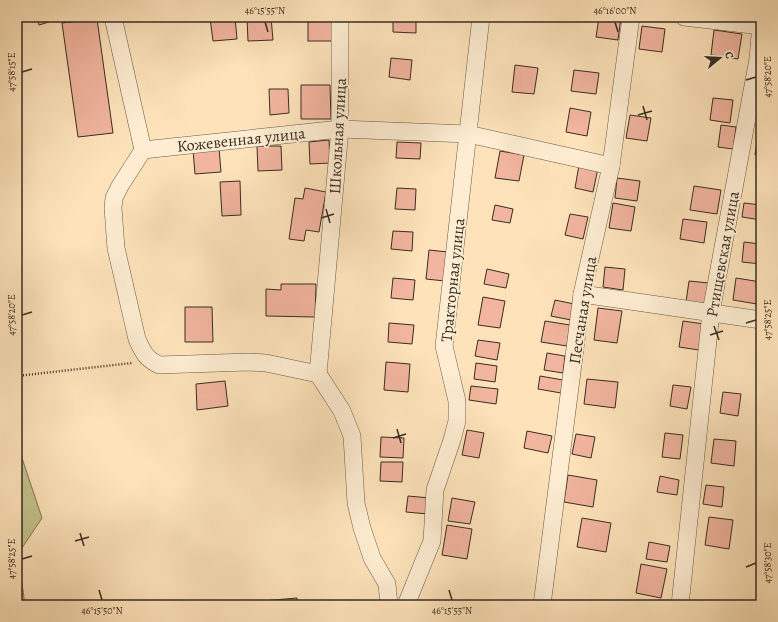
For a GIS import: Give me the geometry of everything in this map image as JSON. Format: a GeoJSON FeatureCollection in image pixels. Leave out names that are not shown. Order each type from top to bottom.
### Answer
{"type":"FeatureCollection","features":[{"type":"Feature","properties":{"kind":"street"},"geometry":{"type":"LineString","coordinates":[[113,17],[143,150],[120,186],[114,198],[112,208],[116,248],[138,339],[143,352],[150,360],[159,364],[248,362],[318,374],[342,411],[352,436],[356,503],[362,528],[372,558],[387,584],[389,605]]}},
{"type":"Feature","properties":{"kind":"street","name":"Школьная улица"},"geometry":{"type":"LineString","coordinates":[[318,374],[340,129],[340,17]]}},
{"type":"Feature","properties":{"kind":"street","name":"Тракторная улица"},"geometry":{"type":"LineString","coordinates":[[406,605],[432,541],[435,490],[457,421],[457,401],[444,346],[482,17]]}},
{"type":"Feature","properties":{"kind":"street","name":"Песчаная улица"},"geometry":{"type":"LineString","coordinates":[[542,605],[582,294],[611,166],[631,17]]}},
{"type":"Feature","properties":{"kind":"street"},"geometry":{"type":"LineString","coordinates":[[684,17],[761,26]]}},
{"type":"Feature","properties":{"kind":"street","name":"Ртищевская улица"},"geometry":{"type":"LineString","coordinates":[[680,605],[711,312],[758,59],[761,23]]}},
{"type":"Feature","properties":{"kind":"street","name":"Кожевенная улица"},"geometry":{"type":"LineString","coordinates":[[143,150],[340,129],[468,134],[611,166]]}},
{"type":"Feature","properties":{"kind":"street"},"geometry":{"type":"LineString","coordinates":[[582,294],[761,320]]}},
{"type":"Feature","properties":{"kind":"path"},"geometry":{"type":"LineString","coordinates":[[17,376],[150,360]]}},
{"type":"Feature","properties":{"kind":"shaded area"},"geometry":{"type":"Polygon","coordinates":[[[17,443],[42,518],[18,554],[25,605],[17,605],[17,443]]]}},
{"type":"Feature","properties":{"kind":"building"},"geometry":{"type":"Polygon","coordinates":[[[37,17],[65,17],[39,25],[37,17]]]}},
{"type":"Feature","properties":{"kind":"building"},"geometry":{"type":"Polygon","coordinates":[[[235,17],[237,39],[213,41],[210,18],[235,17]]]}},
{"type":"Feature","properties":{"kind":"building"},"geometry":{"type":"Polygon","coordinates":[[[247,17],[271,17],[273,40],[248,41],[247,17]]]}},
{"type":"Feature","properties":{"kind":"building"},"geometry":{"type":"Polygon","coordinates":[[[308,17],[332,17],[332,41],[308,41],[308,17]]]}},
{"type":"Feature","properties":{"kind":"building"},"geometry":{"type":"Polygon","coordinates":[[[393,17],[416,17],[416,33],[393,32],[393,17]]]}},
{"type":"Feature","properties":{"kind":"building"},"geometry":{"type":"Polygon","coordinates":[[[599,17],[621,17],[618,40],[596,37],[599,17]]]}},
{"type":"Feature","properties":{"kind":"building"},"geometry":{"type":"Polygon","coordinates":[[[97,19],[113,133],[78,137],[62,23],[97,19]]]}},
{"type":"Feature","properties":{"kind":"building"},"geometry":{"type":"Polygon","coordinates":[[[642,26],[665,29],[662,52],[639,49],[642,26]]]}},
{"type":"Feature","properties":{"kind":"building"},"geometry":{"type":"Polygon","coordinates":[[[714,30],[742,34],[738,59],[711,55],[714,30]]]}},
{"type":"Feature","properties":{"kind":"building"},"geometry":{"type":"Polygon","coordinates":[[[391,58],[412,60],[410,80],[389,77],[391,58]]]}},
{"type":"Feature","properties":{"kind":"building"},"geometry":{"type":"Polygon","coordinates":[[[515,65],[538,68],[534,94],[512,92],[515,65]]]}},
{"type":"Feature","properties":{"kind":"building"},"geometry":{"type":"Polygon","coordinates":[[[574,70],[599,73],[596,94],[571,91],[574,70]]]}},
{"type":"Feature","properties":{"kind":"building"},"geometry":{"type":"Polygon","coordinates":[[[301,85],[330,85],[331,119],[301,119],[301,85]]]}},
{"type":"Feature","properties":{"kind":"building"},"geometry":{"type":"Polygon","coordinates":[[[269,89],[288,89],[289,113],[270,115],[269,89]]]}},
{"type":"Feature","properties":{"kind":"building"},"geometry":{"type":"Polygon","coordinates":[[[713,98],[733,100],[730,123],[710,120],[713,98]]]}},
{"type":"Feature","properties":{"kind":"building"},"geometry":{"type":"Polygon","coordinates":[[[761,103],[761,129],[757,129],[761,103]]]}},
{"type":"Feature","properties":{"kind":"building"},"geometry":{"type":"Polygon","coordinates":[[[570,108],[591,112],[587,136],[566,132],[570,108]]]}},
{"type":"Feature","properties":{"kind":"building"},"geometry":{"type":"Polygon","coordinates":[[[630,115],[651,118],[647,141],[626,138],[630,115]]]}},
{"type":"Feature","properties":{"kind":"building"},"geometry":{"type":"Polygon","coordinates":[[[721,125],[736,127],[733,149],[718,147],[721,125]]]}},
{"type":"Feature","properties":{"kind":"building"},"geometry":{"type":"Polygon","coordinates":[[[758,134],[761,134],[761,156],[755,155],[758,134]]]}},
{"type":"Feature","properties":{"kind":"building"},"geometry":{"type":"Polygon","coordinates":[[[329,140],[330,163],[310,164],[309,142],[329,140]]]}},
{"type":"Feature","properties":{"kind":"building"},"geometry":{"type":"Polygon","coordinates":[[[397,142],[421,143],[420,159],[396,158],[397,142]]]}},
{"type":"Feature","properties":{"kind":"building"},"geometry":{"type":"Polygon","coordinates":[[[257,146],[281,146],[282,170],[258,171],[257,146]]]}},
{"type":"Feature","properties":{"kind":"building"},"geometry":{"type":"Polygon","coordinates":[[[219,148],[221,172],[195,174],[193,150],[219,148]]]}},
{"type":"Feature","properties":{"kind":"building"},"geometry":{"type":"Polygon","coordinates":[[[500,151],[524,155],[519,181],[495,178],[500,151]]]}},
{"type":"Feature","properties":{"kind":"building"},"geometry":{"type":"Polygon","coordinates":[[[579,165],[598,168],[593,192],[575,188],[579,165]]]}},
{"type":"Feature","properties":{"kind":"building"},"geometry":{"type":"Polygon","coordinates":[[[617,178],[640,181],[637,201],[615,198],[617,178]]]}},
{"type":"Feature","properties":{"kind":"building"},"geometry":{"type":"Polygon","coordinates":[[[240,181],[241,215],[222,216],[220,182],[240,181]]]}},
{"type":"Feature","properties":{"kind":"building"},"geometry":{"type":"Polygon","coordinates":[[[694,186],[721,190],[717,214],[690,210],[694,186]]]}},
{"type":"Feature","properties":{"kind":"building"},"geometry":{"type":"Polygon","coordinates":[[[305,188],[326,192],[319,232],[306,230],[304,241],[289,239],[295,198],[303,199],[305,188]]]}},
{"type":"Feature","properties":{"kind":"building"},"geometry":{"type":"Polygon","coordinates":[[[397,188],[416,189],[415,210],[395,209],[397,188]]]}},
{"type":"Feature","properties":{"kind":"building"},"geometry":{"type":"Polygon","coordinates":[[[613,203],[635,207],[631,231],[609,228],[613,203]]]}},
{"type":"Feature","properties":{"kind":"building"},"geometry":{"type":"Polygon","coordinates":[[[744,203],[761,205],[761,220],[742,217],[744,203]]]}},
{"type":"Feature","properties":{"kind":"building"},"geometry":{"type":"Polygon","coordinates":[[[495,205],[513,209],[510,223],[492,220],[495,205]]]}},
{"type":"Feature","properties":{"kind":"building"},"geometry":{"type":"Polygon","coordinates":[[[570,214],[588,217],[583,239],[565,235],[570,214]]]}},
{"type":"Feature","properties":{"kind":"building"},"geometry":{"type":"Polygon","coordinates":[[[683,219],[707,222],[704,243],[680,239],[683,219]]]}},
{"type":"Feature","properties":{"kind":"building"},"geometry":{"type":"Polygon","coordinates":[[[393,231],[413,232],[412,251],[391,249],[393,231]]]}},
{"type":"Feature","properties":{"kind":"building"},"geometry":{"type":"Polygon","coordinates":[[[744,242],[761,244],[761,264],[742,262],[744,242]]]}},
{"type":"Feature","properties":{"kind":"building"},"geometry":{"type":"Polygon","coordinates":[[[429,250],[448,252],[445,281],[426,279],[429,250]]]}},
{"type":"Feature","properties":{"kind":"building"},"geometry":{"type":"Polygon","coordinates":[[[605,267],[625,269],[623,290],[603,287],[605,267]]]}},
{"type":"Feature","properties":{"kind":"building"},"geometry":{"type":"Polygon","coordinates":[[[487,269],[509,274],[506,288],[484,284],[487,269]]]}},
{"type":"Feature","properties":{"kind":"building"},"geometry":{"type":"Polygon","coordinates":[[[393,278],[415,280],[413,300],[391,298],[393,278]]]}},
{"type":"Feature","properties":{"kind":"building"},"geometry":{"type":"Polygon","coordinates":[[[736,278],[761,282],[757,304],[733,300],[736,278]]]}},
{"type":"Feature","properties":{"kind":"building"},"geometry":{"type":"Polygon","coordinates":[[[689,281],[709,283],[706,305],[686,302],[689,281]]]}},
{"type":"Feature","properties":{"kind":"building"},"geometry":{"type":"Polygon","coordinates":[[[281,284],[316,284],[315,317],[266,316],[266,289],[281,290],[281,284]]]}},
{"type":"Feature","properties":{"kind":"building"},"geometry":{"type":"Polygon","coordinates":[[[483,297],[505,301],[500,328],[478,325],[483,297]]]}},
{"type":"Feature","properties":{"kind":"building"},"geometry":{"type":"Polygon","coordinates":[[[555,300],[574,304],[571,320],[551,316],[555,300]]]}},
{"type":"Feature","properties":{"kind":"building"},"geometry":{"type":"Polygon","coordinates":[[[185,307],[212,307],[213,342],[185,342],[185,307]]]}},
{"type":"Feature","properties":{"kind":"building"},"geometry":{"type":"Polygon","coordinates":[[[598,308],[622,311],[617,343],[594,340],[598,308]]]}},
{"type":"Feature","properties":{"kind":"building"},"geometry":{"type":"Polygon","coordinates":[[[545,321],[570,325],[567,346],[541,342],[545,321]]]}},
{"type":"Feature","properties":{"kind":"building"},"geometry":{"type":"Polygon","coordinates":[[[683,321],[704,324],[699,350],[679,347],[683,321]]]}},
{"type":"Feature","properties":{"kind":"building"},"geometry":{"type":"Polygon","coordinates":[[[389,323],[414,325],[412,344],[388,342],[389,323]]]}},
{"type":"Feature","properties":{"kind":"building"},"geometry":{"type":"Polygon","coordinates":[[[478,340],[500,343],[497,360],[475,356],[478,340]]]}},
{"type":"Feature","properties":{"kind":"building"},"geometry":{"type":"Polygon","coordinates":[[[547,353],[565,356],[563,373],[544,370],[547,353]]]}},
{"type":"Feature","properties":{"kind":"building"},"geometry":{"type":"Polygon","coordinates":[[[386,362],[410,364],[408,392],[384,390],[386,362]]]}},
{"type":"Feature","properties":{"kind":"building"},"geometry":{"type":"Polygon","coordinates":[[[476,363],[497,366],[495,382],[474,379],[476,363]]]}},
{"type":"Feature","properties":{"kind":"building"},"geometry":{"type":"Polygon","coordinates":[[[540,376],[563,380],[561,393],[538,389],[540,376]]]}},
{"type":"Feature","properties":{"kind":"building"},"geometry":{"type":"Polygon","coordinates":[[[587,379],[618,382],[615,408],[584,404],[587,379]]]}},
{"type":"Feature","properties":{"kind":"building"},"geometry":{"type":"Polygon","coordinates":[[[225,381],[228,406],[197,410],[196,384],[225,381]]]}},
{"type":"Feature","properties":{"kind":"building"},"geometry":{"type":"Polygon","coordinates":[[[673,385],[691,387],[687,409],[670,406],[673,385]]]}},
{"type":"Feature","properties":{"kind":"building"},"geometry":{"type":"Polygon","coordinates":[[[471,386],[498,389],[496,404],[469,400],[471,386]]]}},
{"type":"Feature","properties":{"kind":"building"},"geometry":{"type":"Polygon","coordinates":[[[723,392],[741,394],[738,416],[720,413],[723,392]]]}},
{"type":"Feature","properties":{"kind":"building"},"geometry":{"type":"Polygon","coordinates":[[[467,430],[484,433],[479,458],[462,455],[467,430]]]}},
{"type":"Feature","properties":{"kind":"building"},"geometry":{"type":"Polygon","coordinates":[[[527,431],[552,436],[548,453],[524,448],[527,431]]]}},
{"type":"Feature","properties":{"kind":"building"},"geometry":{"type":"Polygon","coordinates":[[[665,433],[683,435],[680,459],[662,457],[665,433]]]}},
{"type":"Feature","properties":{"kind":"building"},"geometry":{"type":"Polygon","coordinates":[[[576,434],[595,437],[591,458],[572,454],[576,434]]]}},
{"type":"Feature","properties":{"kind":"building"},"geometry":{"type":"Polygon","coordinates":[[[381,437],[404,438],[403,458],[380,457],[381,437]]]}},
{"type":"Feature","properties":{"kind":"building"},"geometry":{"type":"Polygon","coordinates":[[[714,439],[736,441],[734,466],[711,463],[714,439]]]}},
{"type":"Feature","properties":{"kind":"building"},"geometry":{"type":"Polygon","coordinates":[[[381,462],[403,462],[402,482],[380,481],[381,462]]]}},
{"type":"Feature","properties":{"kind":"building"},"geometry":{"type":"Polygon","coordinates":[[[568,475],[597,480],[593,507],[564,502],[568,475]]]}},
{"type":"Feature","properties":{"kind":"building"},"geometry":{"type":"Polygon","coordinates":[[[660,476],[679,480],[677,495],[657,492],[660,476]]]}},
{"type":"Feature","properties":{"kind":"building"},"geometry":{"type":"Polygon","coordinates":[[[706,485],[724,487],[722,507],[703,504],[706,485]]]}},
{"type":"Feature","properties":{"kind":"building"},"geometry":{"type":"Polygon","coordinates":[[[408,496],[430,498],[428,514],[406,512],[408,496]]]}},
{"type":"Feature","properties":{"kind":"building"},"geometry":{"type":"Polygon","coordinates":[[[452,498],[475,502],[470,524],[448,521],[452,498]]]}},
{"type":"Feature","properties":{"kind":"building"},"geometry":{"type":"Polygon","coordinates":[[[709,517],[733,520],[729,549],[705,545],[709,517]]]}},
{"type":"Feature","properties":{"kind":"building"},"geometry":{"type":"Polygon","coordinates":[[[582,518],[611,523],[606,552],[577,547],[582,518]]]}},
{"type":"Feature","properties":{"kind":"building"},"geometry":{"type":"Polygon","coordinates":[[[447,525],[472,529],[467,559],[442,555],[447,525]]]}},
{"type":"Feature","properties":{"kind":"building"},"geometry":{"type":"Polygon","coordinates":[[[649,542],[670,546],[667,562],[646,559],[649,542]]]}},
{"type":"Feature","properties":{"kind":"building"},"geometry":{"type":"Polygon","coordinates":[[[641,564],[667,569],[661,598],[636,593],[641,564]]]}},
{"type":"Feature","properties":{"kind":"building"},"geometry":{"type":"Polygon","coordinates":[[[297,598],[297,605],[240,605],[239,603],[297,598]]]}}]}
